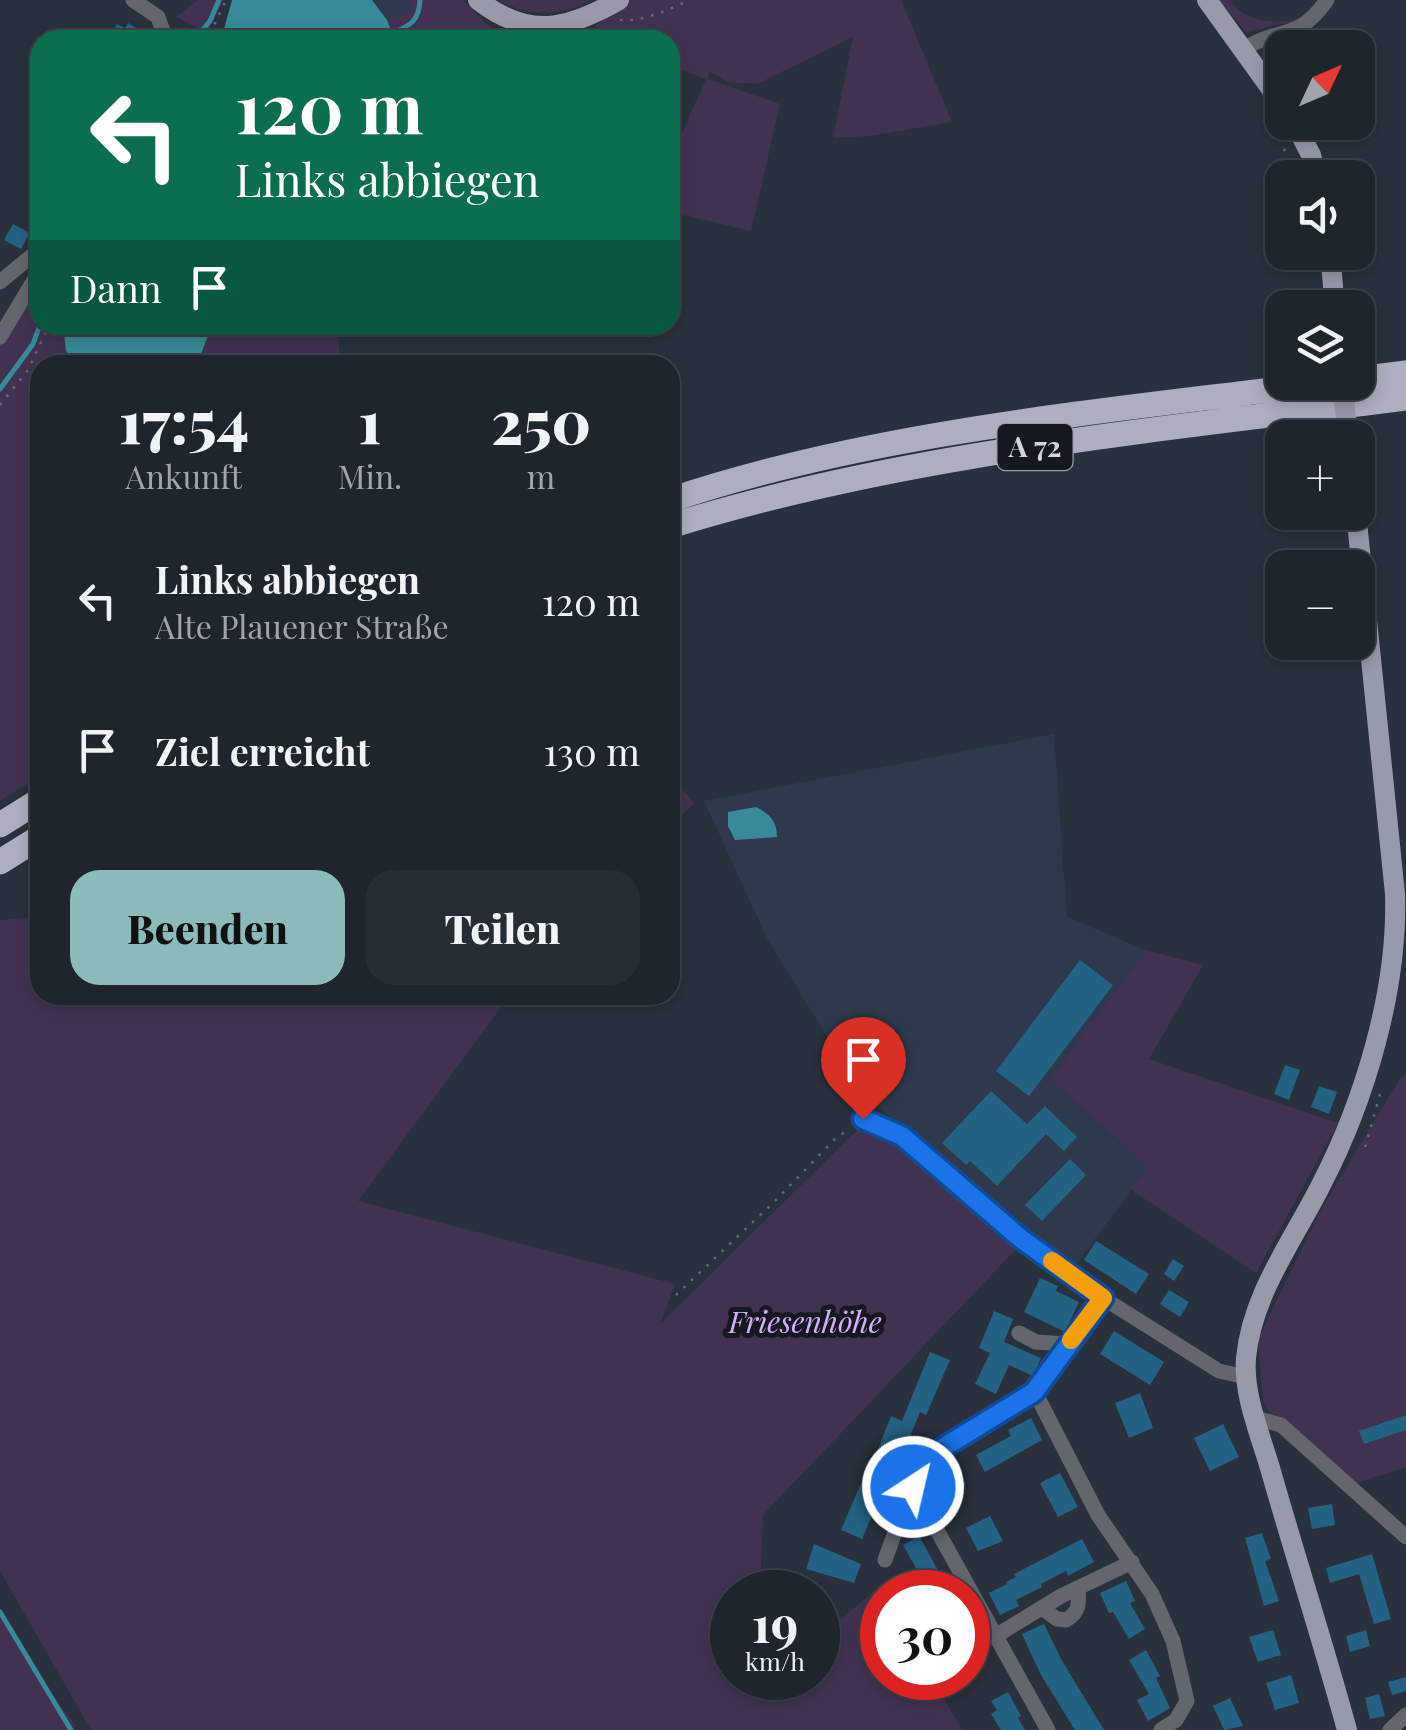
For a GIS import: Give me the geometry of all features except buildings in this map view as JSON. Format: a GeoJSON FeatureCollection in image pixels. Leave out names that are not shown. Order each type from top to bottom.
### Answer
{"type":"FeatureCollection","features":[{"type":"Feature","properties":{"kind":"highway"},"geometry":{"type":"LineString","coordinates":[[1375,377],[1406,373]]}},
{"type":"Feature","properties":{"kind":"highway","name":"A 72"},"geometry":{"type":"LineString","coordinates":[[680,497],[859,450],[1265,391]]}},
{"type":"Feature","properties":{"kind":"highway","name":"A 72"},"geometry":{"type":"LineString","coordinates":[[680,523],[865,475],[1056,444],[1406,398]]}},
{"type":"Feature","properties":{"kind":"highway"},"geometry":{"type":"LineString","coordinates":[[0,824],[30,806]]}},
{"type":"Feature","properties":{"kind":"highway"},"geometry":{"type":"LineString","coordinates":[[0,862],[30,843]]}},
{"type":"Feature","properties":{"kind":"main road"},"geometry":{"type":"LineString","coordinates":[[478,0],[498,15],[520,24],[543,27],[591,16],[619,0]]}},
{"type":"Feature","properties":{"kind":"main road"},"geometry":{"type":"LineString","coordinates":[[1207,0],[1265,81]]}},
{"type":"Feature","properties":{"kind":"main road"},"geometry":{"type":"LineString","coordinates":[[1347,1730],[1246,1377],[1254,1316],[1344,1137],[1362,1086],[1388,984],[1396,934],[1396,894],[1358,530]]}},
{"type":"Feature","properties":{"kind":"street"},"geometry":{"type":"LineString","coordinates":[[132,0],[158,17],[163,30]]}},
{"type":"Feature","properties":{"kind":"street"},"geometry":{"type":"LineString","coordinates":[[1242,50],[1255,42],[1295,31],[1314,18],[1327,0]]}},
{"type":"Feature","properties":{"kind":"street"},"geometry":{"type":"LineString","coordinates":[[0,282],[30,257]]}},
{"type":"Feature","properties":{"kind":"street"},"geometry":{"type":"LineString","coordinates":[[0,337],[30,287]]}},
{"type":"Feature","properties":{"kind":"street"},"geometry":{"type":"LineString","coordinates":[[863,1119],[902,1136],[1020,1238],[1103,1298],[1218,1371],[1246,1377]]}},
{"type":"Feature","properties":{"kind":"street"},"geometry":{"type":"LineString","coordinates":[[885,1560],[918,1468],[928,1457],[1034,1392],[1103,1298]]}},
{"type":"Feature","properties":{"kind":"street"},"geometry":{"type":"LineString","coordinates":[[1019,1333],[1036,1342],[1068,1344]]}},
{"type":"Feature","properties":{"kind":"street"},"geometry":{"type":"LineString","coordinates":[[1034,1392],[1098,1515],[1152,1594],[1172,1642],[1187,1701],[1176,1720],[1160,1730]]}},
{"type":"Feature","properties":{"kind":"street"},"geometry":{"type":"LineString","coordinates":[[1256,1418],[1281,1425],[1406,1537]]}},
{"type":"Feature","properties":{"kind":"street"},"geometry":{"type":"LineString","coordinates":[[913,1487],[1048,1730]]}},
{"type":"Feature","properties":{"kind":"street"},"geometry":{"type":"LineString","coordinates":[[994,1637],[1132,1562]]}},
{"type":"Feature","properties":{"kind":"street"},"geometry":{"type":"LineString","coordinates":[[1042,1608],[1057,1619],[1074,1616],[1079,1605],[1078,1588]]}},
{"type":"Feature","properties":{"kind":"street"},"geometry":{"type":"LineString","coordinates":[[1390,1730],[1406,1716]]}},
{"type":"Feature","properties":{"kind":"path"},"geometry":{"type":"LineString","coordinates":[[210,30],[226,0]]}},
{"type":"Feature","properties":{"kind":"path"},"geometry":{"type":"LineString","coordinates":[[591,16],[628,22],[690,0]]}},
{"type":"Feature","properties":{"kind":"path"},"geometry":{"type":"LineString","coordinates":[[0,405],[30,366]]}},
{"type":"Feature","properties":{"kind":"path"},"geometry":{"type":"LineString","coordinates":[[1364,1147],[1382,1087]]}},
{"type":"Feature","properties":{"kind":"path"},"geometry":{"type":"LineString","coordinates":[[676,1295],[834,1140],[863,1119]]}},
{"type":"Feature","properties":{"kind":"shaded area"},"geometry":{"type":"Polygon","coordinates":[[[372,0],[406,0],[415,10],[387,20],[372,0]]]}},
{"type":"Feature","properties":{"kind":"shaded area"},"geometry":{"type":"Polygon","coordinates":[[[1054,734],[1067,917],[1146,950],[1050,1079],[1148,1168],[1075,1266],[1029,1235],[860,1091],[767,938],[704,801],[1054,734]]]}},
{"type":"Feature","properties":{"kind":"green space"},"geometry":{"type":"Polygon","coordinates":[[[198,0],[224,0],[209,30],[176,17],[198,0]]]}},
{"type":"Feature","properties":{"kind":"green space"},"geometry":{"type":"Polygon","coordinates":[[[406,0],[463,0],[498,30],[391,30],[387,20],[414,10],[406,0]]]}},
{"type":"Feature","properties":{"kind":"green space"},"geometry":{"type":"Polygon","coordinates":[[[499,0],[591,0],[569,10],[545,13],[520,10],[499,0]]]}},
{"type":"Feature","properties":{"kind":"green space"},"geometry":{"type":"Polygon","coordinates":[[[622,0],[901,0],[952,122],[833,138],[853,37],[757,84],[727,82],[709,71],[708,79],[780,104],[751,231],[680,214],[680,138],[706,79],[680,70],[680,30],[600,30],[595,26],[622,6],[622,0]]]}},
{"type":"Feature","properties":{"kind":"green space"},"geometry":{"type":"Polygon","coordinates":[[[1218,0],[1229,0],[1252,18],[1299,20],[1246,32],[1218,0]]]}},
{"type":"Feature","properties":{"kind":"green space"},"geometry":{"type":"Polygon","coordinates":[[[30,294],[30,335],[64,335],[70,355],[30,355],[30,782],[0,801],[0,341],[30,294]]]}},
{"type":"Feature","properties":{"kind":"green space"},"geometry":{"type":"Polygon","coordinates":[[[208,335],[338,335],[340,355],[201,355],[208,335]]]}},
{"type":"Feature","properties":{"kind":"green space"},"geometry":{"type":"Polygon","coordinates":[[[680,787],[694,803],[680,817],[680,787]]]}},
{"type":"Feature","properties":{"kind":"green space","name":"Friesenhöhe"},"geometry":{"type":"Polygon","coordinates":[[[30,918],[30,1005],[503,1005],[358,1201],[675,1284],[660,1324],[860,1127],[890,1138],[1017,1248],[763,1515],[761,1570],[710,1570],[710,1700],[840,1700],[840,1620],[860,1603],[860,1700],[945,1700],[962,1730],[91,1730],[0,1571],[0,920],[30,918]]]}},
{"type":"Feature","properties":{"kind":"green space"},"geometry":{"type":"Polygon","coordinates":[[[1146,950],[1203,965],[1149,1059],[1338,1123],[1256,1273],[1130,1189],[1148,1168],[1050,1079],[1146,950]]]}},
{"type":"Feature","properties":{"kind":"green space"},"geometry":{"type":"Polygon","coordinates":[[[1406,1074],[1406,1467],[1344,1487],[1279,1431],[1263,1401],[1258,1339],[1320,1211],[1406,1074]]]}},
{"type":"Feature","properties":{"kind":"green space"},"geometry":{"type":"Polygon","coordinates":[[[0,1614],[30,1666],[76,1726],[73,1730],[0,1730],[0,1614]]]}},
{"type":"Feature","properties":{"kind":"water"},"geometry":{"type":"Polygon","coordinates":[[[232,0],[372,0],[391,30],[224,30],[232,0]]]}},
{"type":"Feature","properties":{"kind":"water"},"geometry":{"type":"Polygon","coordinates":[[[64,335],[208,335],[201,355],[70,355],[64,335]]]}},
{"type":"Feature","properties":{"kind":"water"},"geometry":{"type":"Polygon","coordinates":[[[756,807],[771,818],[777,837],[735,840],[728,826],[728,812],[756,807]]]}},
{"type":"Feature","properties":{"kind":"waterway"},"geometry":{"type":"LineString","coordinates":[[202,30],[219,0]]}},
{"type":"Feature","properties":{"kind":"waterway"},"geometry":{"type":"LineString","coordinates":[[399,30],[413,21],[420,0]]}},
{"type":"Feature","properties":{"kind":"waterway"},"geometry":{"type":"LineString","coordinates":[[0,389],[36,335]]}},
{"type":"Feature","properties":{"kind":"waterway"},"geometry":{"type":"LineString","coordinates":[[0,1612],[71,1730]]}},
{"type":"Feature","properties":{"kind":"slow traffic"},"geometry":{"type":"LineString","coordinates":[[1052,1261],[1103,1298],[1071,1340]]}},
{"type":"Feature","properties":{"kind":"route"},"geometry":{"type":"LineString","coordinates":[[863,1119],[902,1136],[1020,1238],[1103,1298],[1034,1392],[942,1446],[918,1468],[913,1487]]}}]}
